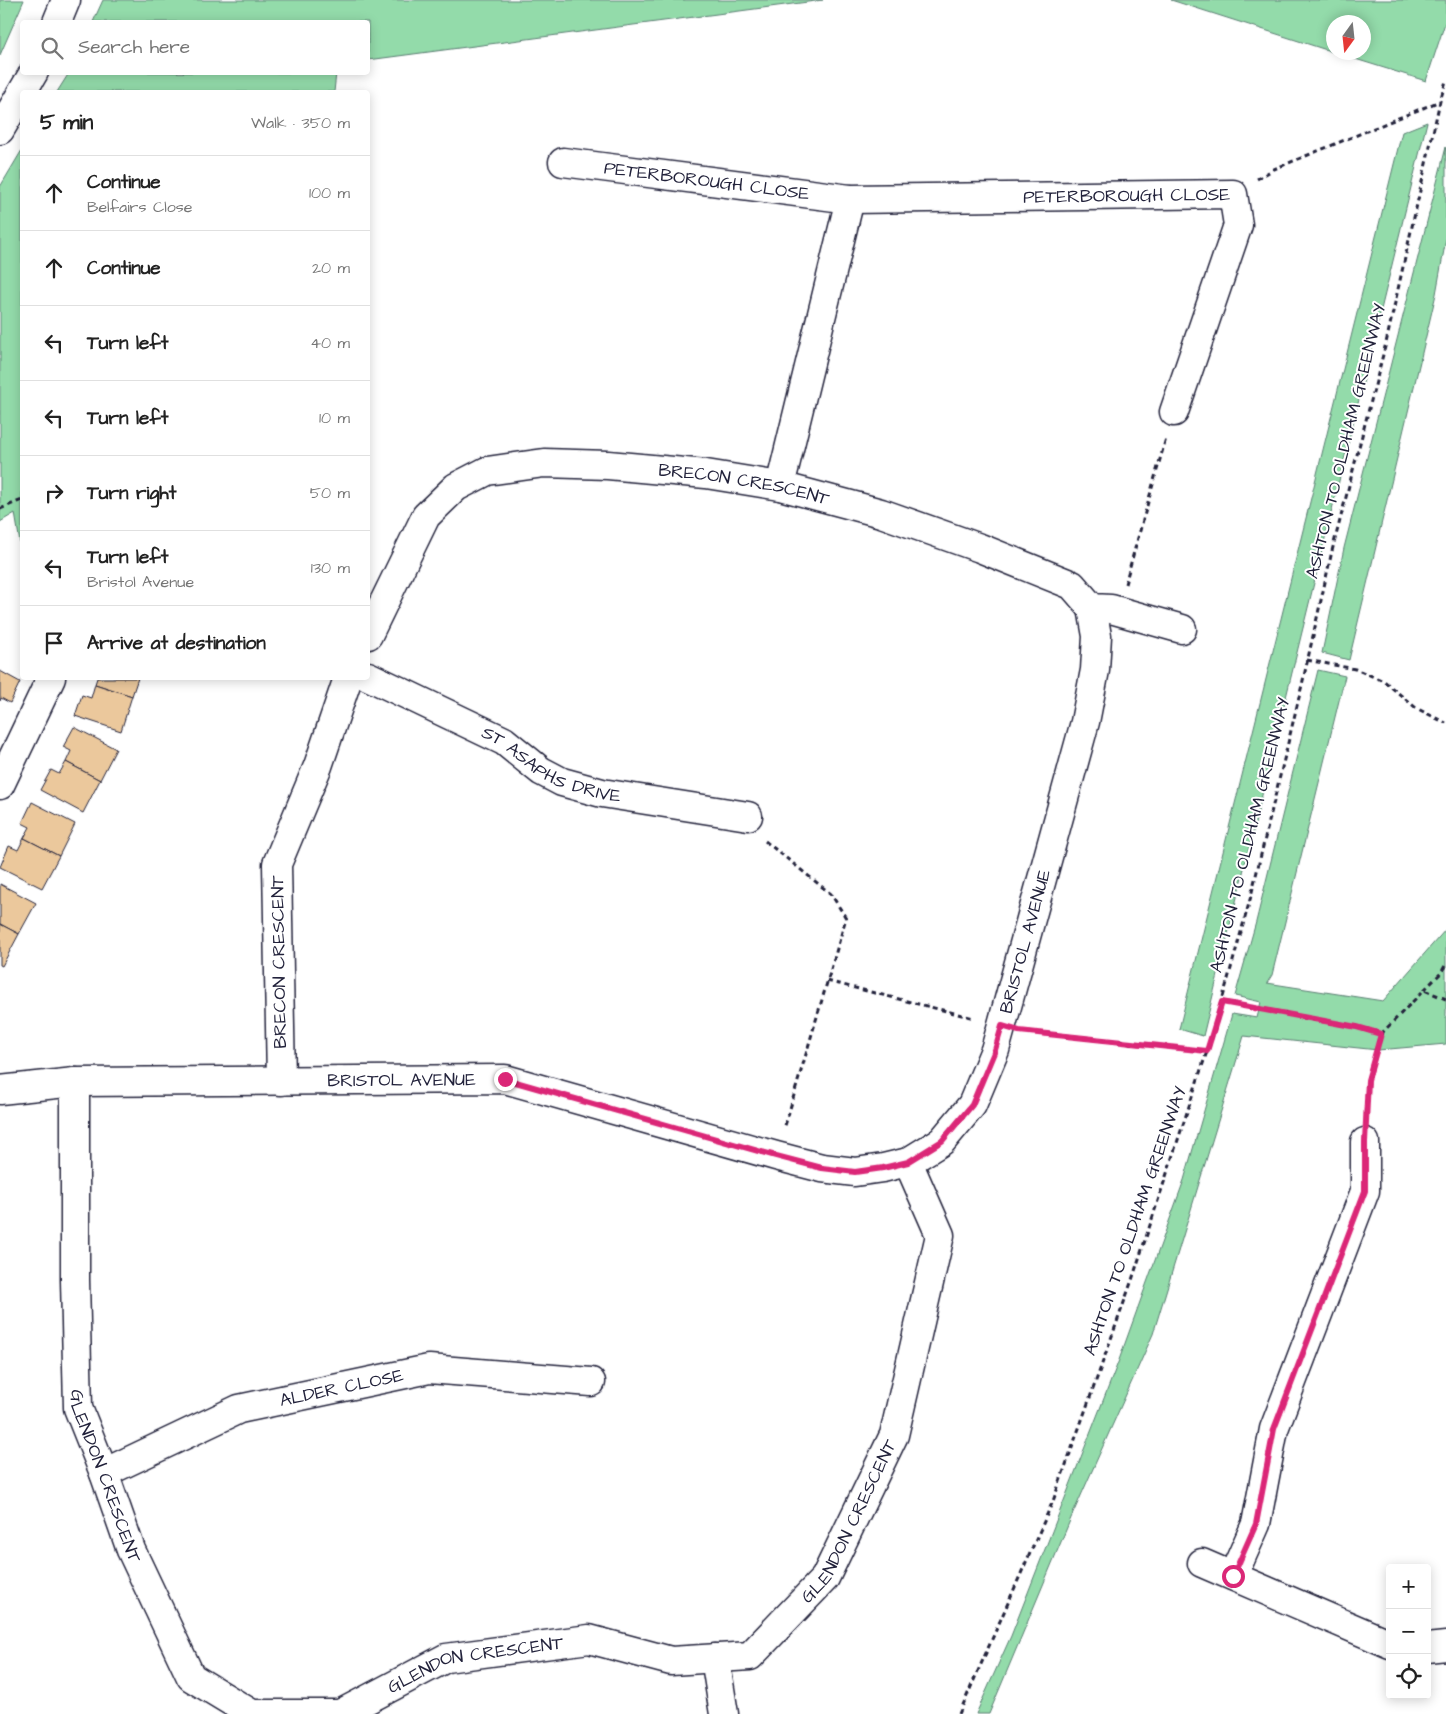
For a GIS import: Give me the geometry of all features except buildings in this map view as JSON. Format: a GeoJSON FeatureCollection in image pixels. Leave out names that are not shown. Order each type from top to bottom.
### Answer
{"type":"FeatureCollection","features":[{"type":"Feature","properties":{"kind":"street"},"geometry":{"type":"LineString","coordinates":[[58,20],[66,0]]}},
{"type":"Feature","properties":{"kind":"street"},"geometry":{"type":"LineString","coordinates":[[23,90],[32,75]]}},
{"type":"Feature","properties":{"kind":"street"},"geometry":{"type":"LineString","coordinates":[[0,130],[20,96]]}},
{"type":"Feature","properties":{"kind":"street","name":"PETERBOROUGH CLOSE"},"geometry":{"type":"LineString","coordinates":[[563,162],[850,199],[1233,194],[1238,225],[1174,412]]}},
{"type":"Feature","properties":{"kind":"street"},"geometry":{"type":"LineString","coordinates":[[780,486],[850,199]]}},
{"type":"Feature","properties":{"kind":"street","name":"BRECON CRESCENT"},"geometry":{"type":"LineString","coordinates":[[370,631],[426,516],[456,487],[487,471],[544,463],[608,465],[706,474],[780,486],[881,513],[1027,566],[1072,585],[1105,610]]}},
{"type":"Feature","properties":{"kind":"street"},"geometry":{"type":"LineString","coordinates":[[1105,610],[1182,629]]}},
{"type":"Feature","properties":{"kind":"street","name":"BRISTOL AVENUE"},"geometry":{"type":"LineString","coordinates":[[0,1090],[75,1082],[505,1079],[822,1168],[855,1172],[908,1162],[942,1141],[972,1105],[995,1050],[1085,722],[1095,670],[1097,636],[1105,610]]}},
{"type":"Feature","properties":{"kind":"street","name":"ST ASAPHS DRIVE"},"geometry":{"type":"LineString","coordinates":[[370,677],[504,741],[541,771],[562,782],[602,793],[748,816]]}},
{"type":"Feature","properties":{"kind":"street"},"geometry":{"type":"LineString","coordinates":[[0,785],[49,680]]}},
{"type":"Feature","properties":{"kind":"street","name":"BRECON CRESCENT"},"geometry":{"type":"LineString","coordinates":[[281,1081],[277,864],[318,766],[347,680]]}},
{"type":"Feature","properties":{"kind":"street","name":"GLENDON CRESCENT"},"geometry":{"type":"LineString","coordinates":[[75,1082],[75,1280],[78,1408],[104,1472],[131,1550],[191,1677],[252,1714],[340,1714],[446,1658],[589,1639],[671,1661],[750,1656],[825,1578],[894,1435],[940,1235],[908,1162]]}},
{"type":"Feature","properties":{"kind":"street"},"geometry":{"type":"LineString","coordinates":[[1233,1576],[1256,1524],[1274,1429],[1365,1191],[1365,1142]]}},
{"type":"Feature","properties":{"kind":"street","name":"ALDER CLOSE"},"geometry":{"type":"LineString","coordinates":[[104,1472],[239,1409],[429,1369],[591,1382]]}},
{"type":"Feature","properties":{"kind":"street"},"geometry":{"type":"LineString","coordinates":[[1202,1563],[1386,1642]]}},
{"type":"Feature","properties":{"kind":"street"},"geometry":{"type":"LineString","coordinates":[[1431,1648],[1446,1646]]}},
{"type":"Feature","properties":{"kind":"street"},"geometry":{"type":"LineString","coordinates":[[714,1658],[724,1714]]}},
{"type":"Feature","properties":{"kind":"path","name":"ASHTON TO OLDHAM GREENWAY"},"geometry":{"type":"LineString","coordinates":[[959,1714],[1053,1502],[1132,1280],[1222,1002],[1252,896],[1332,551],[1386,343],[1446,81]]}},
{"type":"Feature","properties":{"kind":"path"},"geometry":{"type":"LineString","coordinates":[[1233,194],[1274,169],[1440,101]]}},
{"type":"Feature","properties":{"kind":"path"},"geometry":{"type":"LineString","coordinates":[[1105,610],[1174,412]]}},
{"type":"Feature","properties":{"kind":"path"},"geometry":{"type":"LineString","coordinates":[[0,509],[20,501]]}},
{"type":"Feature","properties":{"kind":"path"},"geometry":{"type":"LineString","coordinates":[[1308,660],[1355,669],[1384,680],[1416,708],[1446,723]]}},
{"type":"Feature","properties":{"kind":"path"},"geometry":{"type":"LineString","coordinates":[[748,816],[755,833],[831,894],[846,918],[776,1156]]}},
{"type":"Feature","properties":{"kind":"path"},"geometry":{"type":"LineString","coordinates":[[1365,1142],[1368,1080],[1381,1034],[1441,973],[1446,964]]}},
{"type":"Feature","properties":{"kind":"path"},"geometry":{"type":"LineString","coordinates":[[827,981],[1019,1031],[1207,1051]]}},
{"type":"Feature","properties":{"kind":"path"},"geometry":{"type":"LineString","coordinates":[[1424,990],[1446,1000]]}},
{"type":"Feature","properties":{"kind":"path"},"geometry":{"type":"LineString","coordinates":[[1222,1002],[1357,1027],[1381,1034]]}},
{"type":"Feature","properties":{"kind":"green space"},"geometry":{"type":"Polygon","coordinates":[[[0,0],[24,0],[0,55],[0,0]]]}},
{"type":"Feature","properties":{"kind":"green space"},"geometry":{"type":"Polygon","coordinates":[[[103,0],[823,0],[370,60],[370,20],[94,20],[103,0]]]}},
{"type":"Feature","properties":{"kind":"green space"},"geometry":{"type":"Polygon","coordinates":[[[1171,0],[1446,0],[1446,20],[1426,81],[1358,60],[1371,60],[1371,15],[1326,15],[1326,50],[1171,0]]]}},
{"type":"Feature","properties":{"kind":"green space"},"geometry":{"type":"Polygon","coordinates":[[[68,75],[336,75],[334,90],[58,90],[68,75]]]}},
{"type":"Feature","properties":{"kind":"green space"},"geometry":{"type":"Polygon","coordinates":[[[1427,122],[1203,1036],[1179,1029],[1402,132],[1427,122]]]}},
{"type":"Feature","properties":{"kind":"green space"},"geometry":{"type":"Polygon","coordinates":[[[1446,147],[1446,239],[1436,294],[1349,660],[1322,653],[1344,548],[1446,147]]]}},
{"type":"Feature","properties":{"kind":"green space"},"geometry":{"type":"Polygon","coordinates":[[[20,153],[20,543],[15,513],[0,522],[0,187],[20,153]]]}},
{"type":"Feature","properties":{"kind":"green space"},"geometry":{"type":"Polygon","coordinates":[[[1318,670],[1345,676],[1272,975],[1267,983],[1383,1001],[1446,929],[1446,1044],[1378,1050],[1244,1036],[1153,1334],[1071,1518],[989,1714],[976,1714],[1011,1636],[1119,1360],[1184,1180],[1232,1014],[1257,1018],[1261,1002],[1235,996],[1256,922],[1318,670]]]}},
{"type":"Feature","properties":{"kind":"route"},"geometry":{"type":"LineString","coordinates":[[505,1079],[776,1156],[822,1168],[855,1172],[908,1162],[942,1141],[972,1105],[995,1050],[1002,1026],[1019,1031],[1207,1051],[1222,1002],[1357,1027],[1381,1034],[1368,1080],[1365,1191],[1274,1429],[1256,1524],[1233,1576]]}}]}
